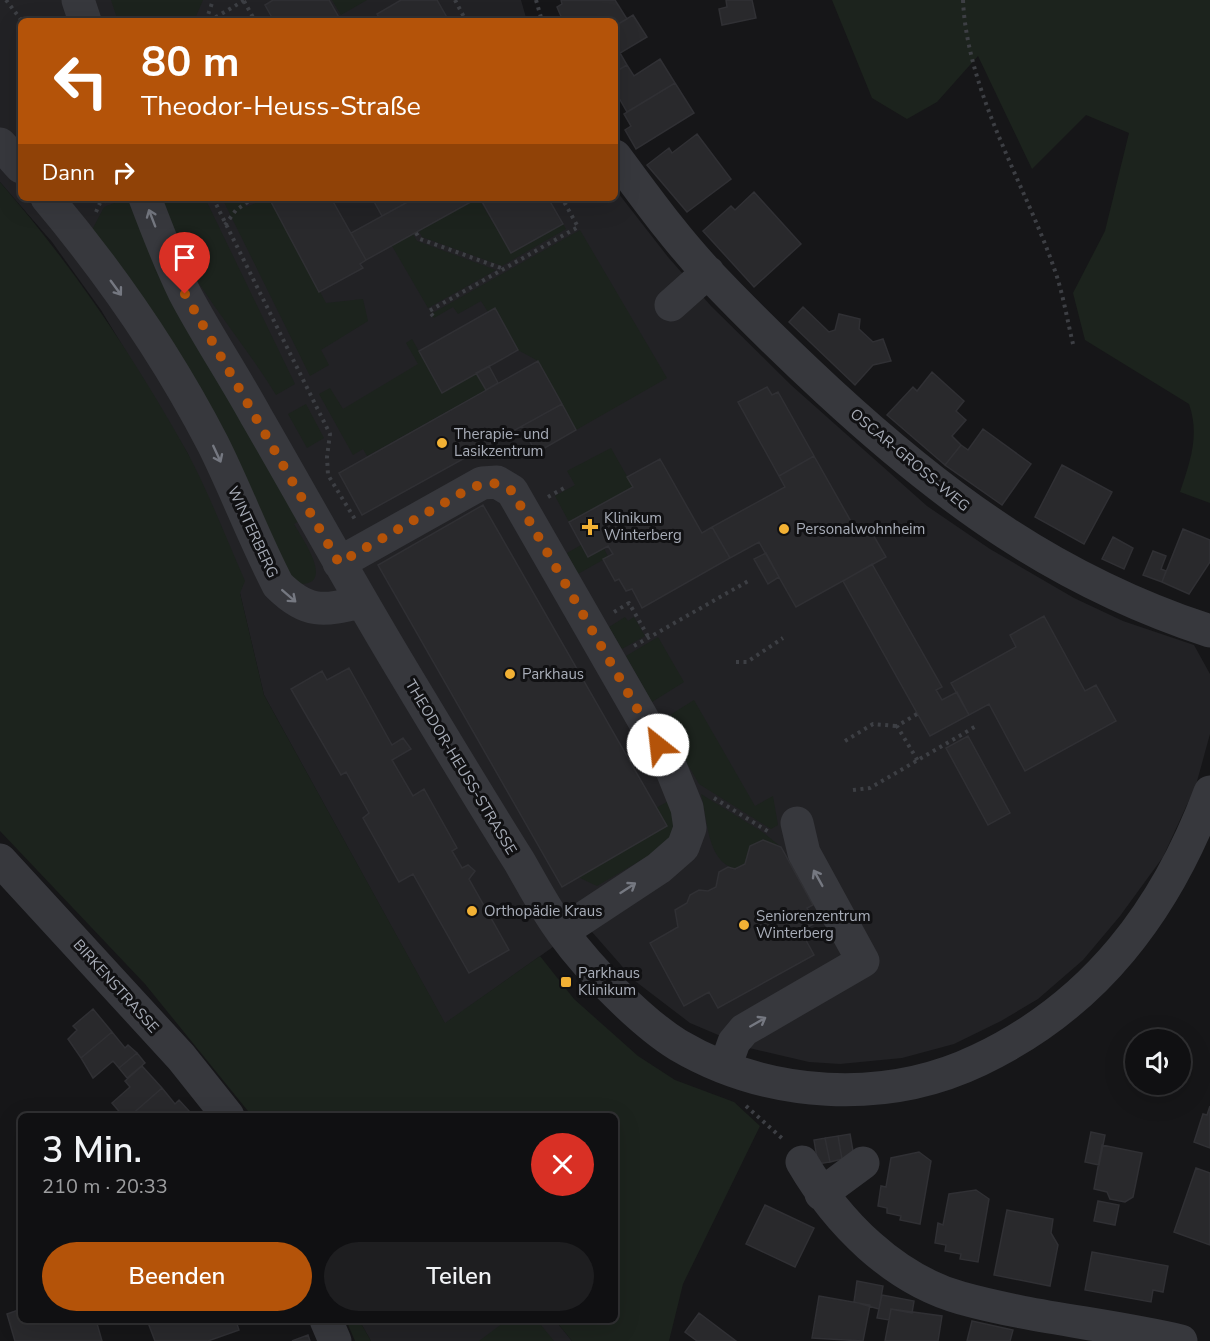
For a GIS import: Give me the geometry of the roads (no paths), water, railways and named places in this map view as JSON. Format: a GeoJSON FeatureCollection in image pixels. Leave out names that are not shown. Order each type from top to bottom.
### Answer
{"type":"FeatureCollection","features":[{"type":"Feature","properties":{"kind":"street"},"geometry":{"type":"LineString","coordinates":[[78,0],[84,18]]}},
{"type":"Feature","properties":{"kind":"street"},"geometry":{"type":"LineString","coordinates":[[0,144],[18,164]]}},
{"type":"Feature","properties":{"kind":"street","name":"OSCAR-GROSS-WEG"},"geometry":{"type":"LineString","coordinates":[[618,160],[708,272],[865,425],[934,484],[987,522],[1083,578],[1127,600],[1210,631]]}},
{"type":"Feature","properties":{"kind":"street","name":"WINTERBERG"},"geometry":{"type":"LineString","coordinates":[[50,201],[82,240],[124,298],[178,384],[213,444],[278,585],[294,602],[310,607],[327,608],[361,602]]}},
{"type":"Feature","properties":{"kind":"street"},"geometry":{"type":"LineString","coordinates":[[146,201],[185,294],[361,602]]}},
{"type":"Feature","properties":{"kind":"street"},"geometry":{"type":"LineString","coordinates":[[671,305],[708,272]]}},
{"type":"Feature","properties":{"kind":"street"},"geometry":{"type":"LineString","coordinates":[[339,563],[482,483],[497,482],[512,491],[683,792],[690,828],[683,847],[659,867],[562,932]]}},
{"type":"Feature","properties":{"kind":"street","name":"THEODOR-HEUSS-STRASSE"},"geometry":{"type":"LineString","coordinates":[[361,602],[562,932],[596,971],[650,1023],[676,1044],[725,1067],[782,1084],[816,1089],[852,1090],[926,1081],[961,1069],[1004,1048],[1046,1022],[1074,1000],[1111,963],[1157,903],[1194,836],[1210,792]]}},
{"type":"Feature","properties":{"kind":"street"},"geometry":{"type":"LineString","coordinates":[[725,1067],[734,1042],[744,1030],[863,962],[801,838]]}},
{"type":"Feature","properties":{"kind":"street","name":"BIRKENSTRASSE"},"geometry":{"type":"LineString","coordinates":[[0,860],[173,1049],[226,1113]]}},
{"type":"Feature","properties":{"kind":"street"},"geometry":{"type":"LineString","coordinates":[[797,1155],[821,1194],[862,1239],[886,1259],[912,1276],[960,1298],[1181,1341]]}},
{"type":"Feature","properties":{"kind":"street"},"geometry":{"type":"LineString","coordinates":[[821,1194],[863,1163]]}},
{"type":"Feature","properties":{"kind":"street"},"geometry":{"type":"LineString","coordinates":[[327,1323],[335,1341]]}},
{"type":"Feature","properties":{"kind":"place","name":"Therapie- und Lasikzentrum"},"geometry":{"type":"Point","coordinates":[442,443]}},
{"type":"Feature","properties":{"kind":"place","name":"Klinikum Winterberg"},"geometry":{"type":"Point","coordinates":[590,527]}},
{"type":"Feature","properties":{"kind":"place","name":"Personalwohnheim"},"geometry":{"type":"Point","coordinates":[784,529]}},
{"type":"Feature","properties":{"kind":"place","name":"Parkhaus"},"geometry":{"type":"Point","coordinates":[510,674]}},
{"type":"Feature","properties":{"kind":"place","name":"Orthopädie Kraus"},"geometry":{"type":"Point","coordinates":[472,911]}},
{"type":"Feature","properties":{"kind":"place","name":"Seniorenzentrum Winterberg"},"geometry":{"type":"Point","coordinates":[744,925]}},
{"type":"Feature","properties":{"kind":"place","name":"Parkhaus Klinikum"},"geometry":{"type":"Point","coordinates":[566,982]}}]}
